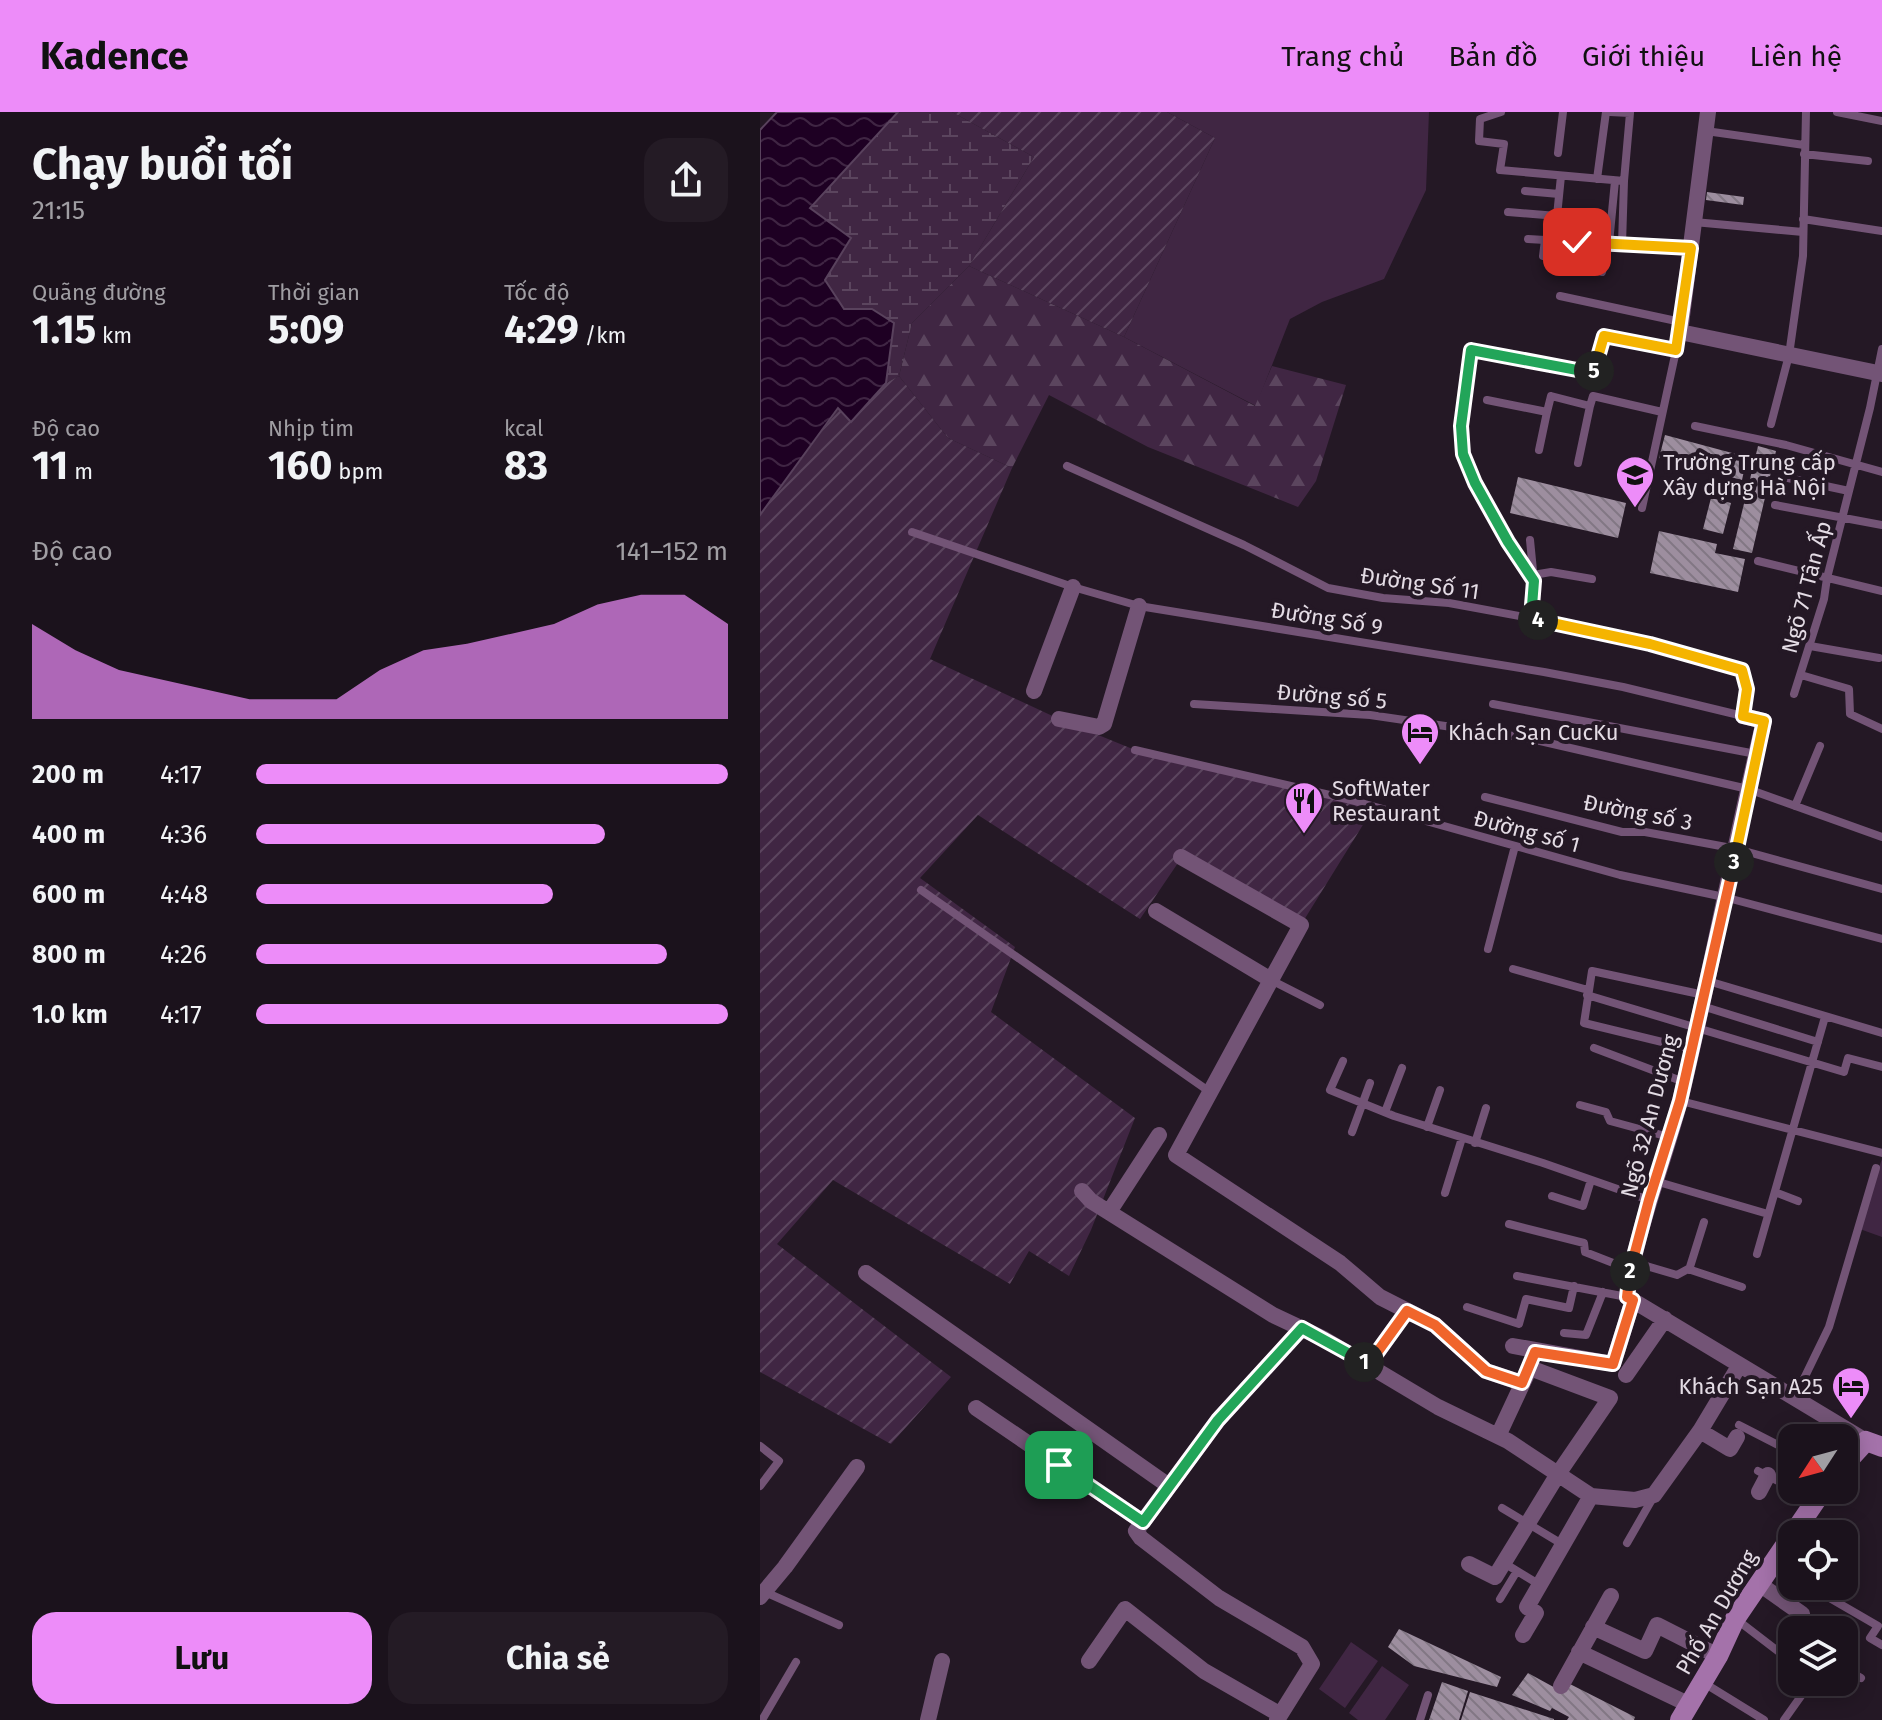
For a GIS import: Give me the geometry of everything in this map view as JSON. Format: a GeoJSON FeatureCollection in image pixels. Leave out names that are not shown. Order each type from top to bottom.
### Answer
{"type":"FeatureCollection","features":[{"type":"Feature","properties":{"kind":"street"},"geometry":{"type":"LineString","coordinates":[[1708,112],[1681,327],[1789,355],[1880,373]]}},
{"type":"Feature","properties":{"kind":"street"},"geometry":{"type":"LineString","coordinates":[[1034,691],[1073,587]]}},
{"type":"Feature","properties":{"kind":"street"},"geometry":{"type":"LineString","coordinates":[[1059,719],[1099,727],[1104,724],[1139,606]]}},
{"type":"Feature","properties":{"kind":"street","name":"Ngõ 32 An Dương"},"geometry":{"type":"LineString","coordinates":[[1529,1368],[1613,1364],[1618,1351],[1630,1299],[1632,1266],[1680,1101],[1764,721],[1743,716]]}},
{"type":"Feature","properties":{"kind":"street"},"geometry":{"type":"LineString","coordinates":[[1181,857],[1301,925],[1176,1155],[1340,1263],[1380,1297],[1435,1325],[1486,1371],[1529,1368],[1610,1398],[1527,1524],[1511,1567],[1495,1577],[1469,1564]]}},
{"type":"Feature","properties":{"kind":"street"},"geometry":{"type":"LineString","coordinates":[[1156,911],[1271,980]]}},
{"type":"Feature","properties":{"kind":"street"},"geometry":{"type":"LineString","coordinates":[[1109,1212],[1159,1135]]}},
{"type":"Feature","properties":{"kind":"street"},"geometry":{"type":"LineString","coordinates":[[1082,1191],[1091,1201],[1273,1315],[1302,1328],[1438,1407],[1498,1436],[1591,1496],[1635,1500],[1654,1495],[1700,1431],[1739,1366]]}},
{"type":"Feature","properties":{"kind":"street"},"geometry":{"type":"LineString","coordinates":[[866,1273],[1169,1486]]}},
{"type":"Feature","properties":{"kind":"street"},"geometry":{"type":"LineString","coordinates":[[1630,1299],[1874,1444]]}},
{"type":"Feature","properties":{"kind":"street"},"geometry":{"type":"LineString","coordinates":[[1368,1365],[1407,1311]]}},
{"type":"Feature","properties":{"kind":"street"},"geometry":{"type":"LineString","coordinates":[[1626,1375],[1665,1319]]}},
{"type":"Feature","properties":{"kind":"street"},"geometry":{"type":"LineString","coordinates":[[1089,1661],[1125,1609],[1204,1671],[1278,1717],[1312,1664],[1302,1647],[1219,1598],[1136,1531],[1218,1420],[1302,1328]]}},
{"type":"Feature","properties":{"kind":"street"},"geometry":{"type":"LineString","coordinates":[[1513,1346],[1529,1368]]}},
{"type":"Feature","properties":{"kind":"street"},"geometry":{"type":"LineString","coordinates":[[1498,1436],[1529,1368]]}},
{"type":"Feature","properties":{"kind":"street"},"geometry":{"type":"LineString","coordinates":[[976,1408],[1143,1522]]}},
{"type":"Feature","properties":{"kind":"street"},"geometry":{"type":"LineString","coordinates":[[1700,1431],[1730,1449],[1738,1431]]}},
{"type":"Feature","properties":{"kind":"street"},"geometry":{"type":"LineString","coordinates":[[762,1594],[857,1467]]}},
{"type":"Feature","properties":{"kind":"street"},"geometry":{"type":"LineString","coordinates":[[1759,1492],[1763,1473]]}},
{"type":"Feature","properties":{"kind":"street"},"geometry":{"type":"LineString","coordinates":[[1523,1635],[1536,1613],[1527,1607],[1591,1496]]}},
{"type":"Feature","properties":{"kind":"street","name":"Phố An Dương"},"geometry":{"type":"LineString","coordinates":[[1685,1712],[1718,1656],[1735,1619],[1812,1504]]}},
{"type":"Feature","properties":{"kind":"street"},"geometry":{"type":"LineString","coordinates":[[1758,1583],[1802,1614]]}},
{"type":"Feature","properties":{"kind":"street"},"geometry":{"type":"LineString","coordinates":[[1561,1686],[1611,1596]]}},
{"type":"Feature","properties":{"kind":"street"},"geometry":{"type":"LineString","coordinates":[[1593,1627],[1645,1651],[1657,1625],[1718,1656]]}},
{"type":"Feature","properties":{"kind":"street"},"geometry":{"type":"LineString","coordinates":[[1579,1652],[1685,1712]]}},
{"type":"Feature","properties":{"kind":"street"},"geometry":{"type":"LineString","coordinates":[[928,1720],[942,1661]]}},
{"type":"Feature","properties":{"kind":"lane"},"geometry":{"type":"LineString","coordinates":[[1501,112],[1480,119],[1479,141],[1504,144],[1500,170],[1620,181]]}},
{"type":"Feature","properties":{"kind":"lane"},"geometry":{"type":"LineString","coordinates":[[1558,153],[1563,112]]}},
{"type":"Feature","properties":{"kind":"lane"},"geometry":{"type":"LineString","coordinates":[[1597,179],[1608,112],[1630,113],[1602,272]]}},
{"type":"Feature","properties":{"kind":"lane"},"geometry":{"type":"LineString","coordinates":[[1771,424],[1789,355],[1803,256],[1806,112]]}},
{"type":"Feature","properties":{"kind":"lane"},"geometry":{"type":"LineString","coordinates":[[1837,112],[1882,121]]}},
{"type":"Feature","properties":{"kind":"lane"},"geometry":{"type":"LineString","coordinates":[[1705,130],[1868,161]]}},
{"type":"Feature","properties":{"kind":"lane"},"geometry":{"type":"LineString","coordinates":[[1555,240],[1561,176]]}},
{"type":"Feature","properties":{"kind":"lane"},"geometry":{"type":"LineString","coordinates":[[1620,181],[1622,244]]}},
{"type":"Feature","properties":{"kind":"lane"},"geometry":{"type":"LineString","coordinates":[[1525,191],[1559,194]]}},
{"type":"Feature","properties":{"kind":"lane"},"geometry":{"type":"LineString","coordinates":[[1508,212],[1557,216]]}},
{"type":"Feature","properties":{"kind":"lane"},"geometry":{"type":"LineString","coordinates":[[1803,219],[1882,231]]}},
{"type":"Feature","properties":{"kind":"lane"},"geometry":{"type":"LineString","coordinates":[[1694,222],[1803,232]]}},
{"type":"Feature","properties":{"kind":"lane"},"geometry":{"type":"LineString","coordinates":[[1528,239],[1691,248]]}},
{"type":"Feature","properties":{"kind":"lane"},"geometry":{"type":"LineString","coordinates":[[1543,256],[1545,240]]}},
{"type":"Feature","properties":{"kind":"lane"},"geometry":{"type":"LineString","coordinates":[[1571,272],[1577,242]]}},
{"type":"Feature","properties":{"kind":"lane"},"geometry":{"type":"LineString","coordinates":[[1560,296],[1681,327],[1642,508]]}},
{"type":"Feature","properties":{"kind":"lane"},"geometry":{"type":"LineString","coordinates":[[1534,578],[1508,542],[1475,483],[1463,454],[1461,426],[1471,350],[1593,373],[1604,336],[1676,350]]}},
{"type":"Feature","properties":{"kind":"lane","name":"Ngõ 71 Tân Ấp"},"geometry":{"type":"LineString","coordinates":[[1794,694],[1824,599],[1880,373],[1882,349]]}},
{"type":"Feature","properties":{"kind":"lane"},"geometry":{"type":"LineString","coordinates":[[1539,450],[1551,396],[1590,406]]}},
{"type":"Feature","properties":{"kind":"lane"},"geometry":{"type":"LineString","coordinates":[[1578,463],[1593,396],[1662,417]]}},
{"type":"Feature","properties":{"kind":"lane"},"geometry":{"type":"LineString","coordinates":[[1487,400],[1547,412]]}},
{"type":"Feature","properties":{"kind":"lane"},"geometry":{"type":"LineString","coordinates":[[1695,426],[1786,445],[1882,472]]}},
{"type":"Feature","properties":{"kind":"lane","name":"Đường Số 11"},"geometry":{"type":"LineString","coordinates":[[1067,466],[1244,545],[1328,588],[1383,598],[1449,603],[1531,618],[1628,639],[1742,670],[1747,689],[1743,716]]}},
{"type":"Feature","properties":{"kind":"lane"},"geometry":{"type":"LineString","coordinates":[[1788,478],[1849,491]]}},
{"type":"Feature","properties":{"kind":"lane"},"geometry":{"type":"LineString","coordinates":[[1775,505],[1882,525]]}},
{"type":"Feature","properties":{"kind":"lane","name":"Đường Số 9"},"geometry":{"type":"LineString","coordinates":[[912,532],[1139,606],[1544,672],[1623,687],[1743,716]]}},
{"type":"Feature","properties":{"kind":"lane"},"geometry":{"type":"LineString","coordinates":[[1530,540],[1534,578],[1531,618]]}},
{"type":"Feature","properties":{"kind":"lane"},"geometry":{"type":"LineString","coordinates":[[1758,561],[1882,591]]}},
{"type":"Feature","properties":{"kind":"lane"},"geometry":{"type":"LineString","coordinates":[[1534,578],[1551,572],[1592,579]]}},
{"type":"Feature","properties":{"kind":"lane"},"geometry":{"type":"LineString","coordinates":[[1810,646],[1879,658]]}},
{"type":"Feature","properties":{"kind":"lane"},"geometry":{"type":"LineString","coordinates":[[1801,675],[1849,689],[1850,714],[1882,729]]}},
{"type":"Feature","properties":{"kind":"lane","name":"Đường số 5"},"geometry":{"type":"LineString","coordinates":[[1194,704],[1370,715],[1527,738],[1748,789],[1882,837]]}},
{"type":"Feature","properties":{"kind":"lane"},"geometry":{"type":"LineString","coordinates":[[1493,704],[1756,754]]}},
{"type":"Feature","properties":{"kind":"lane"},"geometry":{"type":"LineString","coordinates":[[1795,806],[1820,746]]}},
{"type":"Feature","properties":{"kind":"lane","name":"Đường số 1"},"geometry":{"type":"LineString","coordinates":[[1135,750],[1347,799],[1620,875],[1724,897],[1882,939]]}},
{"type":"Feature","properties":{"kind":"lane","name":"Đường số 3"},"geometry":{"type":"LineString","coordinates":[[1485,797],[1622,832],[1645,832],[1737,849],[1882,889]]}},
{"type":"Feature","properties":{"kind":"lane"},"geometry":{"type":"LineString","coordinates":[[1488,949],[1515,846]]}},
{"type":"Feature","properties":{"kind":"lane"},"geometry":{"type":"LineString","coordinates":[[921,890],[1210,1092]]}},
{"type":"Feature","properties":{"kind":"lane"},"geometry":{"type":"LineString","coordinates":[[1513,969],[1695,1030],[1844,1072],[1848,1058],[1882,1067]]}},
{"type":"Feature","properties":{"kind":"lane"},"geometry":{"type":"LineString","coordinates":[[1691,1049],[1584,1023],[1592,971],[1825,1017],[1882,1033]]}},
{"type":"Feature","properties":{"kind":"lane"},"geometry":{"type":"LineString","coordinates":[[1271,980],[1320,1005]]}},
{"type":"Feature","properties":{"kind":"lane"},"geometry":{"type":"LineString","coordinates":[[1704,994],[1818,1042]]}},
{"type":"Feature","properties":{"kind":"lane"},"geometry":{"type":"LineString","coordinates":[[1757,1254],[1825,1017]]}},
{"type":"Feature","properties":{"kind":"lane"},"geometry":{"type":"LineString","coordinates":[[1594,1048],[1684,1082]]}},
{"type":"Feature","properties":{"kind":"lane"},"geometry":{"type":"LineString","coordinates":[[1343,1061],[1330,1090],[1427,1127],[1649,1200]]}},
{"type":"Feature","properties":{"kind":"lane"},"geometry":{"type":"LineString","coordinates":[[1385,1112],[1402,1068]]}},
{"type":"Feature","properties":{"kind":"lane"},"geometry":{"type":"LineString","coordinates":[[1352,1132],[1370,1083]]}},
{"type":"Feature","properties":{"kind":"lane"},"geometry":{"type":"LineString","coordinates":[[1427,1127],[1440,1090]]}},
{"type":"Feature","properties":{"kind":"lane"},"geometry":{"type":"LineString","coordinates":[[1680,1101],[1882,1153]]}},
{"type":"Feature","properties":{"kind":"lane"},"geometry":{"type":"LineString","coordinates":[[1580,1105],[1606,1112],[1610,1121],[1669,1137]]}},
{"type":"Feature","properties":{"kind":"lane"},"geometry":{"type":"LineString","coordinates":[[1475,1143],[1486,1108]]}},
{"type":"Feature","properties":{"kind":"lane"},"geometry":{"type":"LineString","coordinates":[[1445,1193],[1462,1138]]}},
{"type":"Feature","properties":{"kind":"lane"},"geometry":{"type":"LineString","coordinates":[[1795,1397],[1829,1327],[1876,1168]]}},
{"type":"Feature","properties":{"kind":"lane"},"geometry":{"type":"LineString","coordinates":[[1552,1196],[1583,1206],[1591,1180]]}},
{"type":"Feature","properties":{"kind":"lane"},"geometry":{"type":"LineString","coordinates":[[1655,1181],[1768,1214]]}},
{"type":"Feature","properties":{"kind":"lane"},"geometry":{"type":"LineString","coordinates":[[1775,1192],[1798,1201]]}},
{"type":"Feature","properties":{"kind":"lane"},"geometry":{"type":"LineString","coordinates":[[1689,1270],[1704,1222]]}},
{"type":"Feature","properties":{"kind":"lane"},"geometry":{"type":"LineString","coordinates":[[1509,1224],[1584,1243],[1585,1252],[1632,1266],[1677,1275],[1689,1270],[1742,1287]]}},
{"type":"Feature","properties":{"kind":"lane"},"geometry":{"type":"LineString","coordinates":[[1517,1276],[1630,1299]]}},
{"type":"Feature","properties":{"kind":"lane"},"geometry":{"type":"LineString","coordinates":[[1467,1307],[1519,1324],[1526,1299],[1569,1308],[1574,1286]]}},
{"type":"Feature","properties":{"kind":"lane"},"geometry":{"type":"LineString","coordinates":[[1564,1333],[1586,1335],[1603,1292]]}},
{"type":"Feature","properties":{"kind":"lane"},"geometry":{"type":"LineString","coordinates":[[1738,1431],[1778,1447]]}},
{"type":"Feature","properties":{"kind":"lane"},"geometry":{"type":"LineString","coordinates":[[760,1446],[779,1461],[760,1486]]}},
{"type":"Feature","properties":{"kind":"lane"},"geometry":{"type":"LineString","coordinates":[[1763,1473],[1778,1481]]}},
{"type":"Feature","properties":{"kind":"lane"},"geometry":{"type":"LineString","coordinates":[[1627,1543],[1654,1495]]}},
{"type":"Feature","properties":{"kind":"lane"},"geometry":{"type":"LineString","coordinates":[[1502,1508],[1563,1545]]}},
{"type":"Feature","properties":{"kind":"lane"},"geometry":{"type":"LineString","coordinates":[[1771,1564],[1778,1568]]}},
{"type":"Feature","properties":{"kind":"lane"},"geometry":{"type":"LineString","coordinates":[[1500,1599],[1511,1567],[1540,1585]]}},
{"type":"Feature","properties":{"kind":"lane"},"geometry":{"type":"LineString","coordinates":[[762,1594],[839,1625]]}},
{"type":"Feature","properties":{"kind":"lane"},"geometry":{"type":"LineString","coordinates":[[1833,1600],[1878,1626],[1870,1638],[1882,1645]]}},
{"type":"Feature","properties":{"kind":"lane"},"geometry":{"type":"LineString","coordinates":[[1735,1619],[1778,1651]]}},
{"type":"Feature","properties":{"kind":"lane"},"geometry":{"type":"LineString","coordinates":[[762,1720],[796,1662]]}},
{"type":"Feature","properties":{"kind":"lane"},"geometry":{"type":"LineString","coordinates":[[1703,1683],[1764,1720]]}},
{"type":"Feature","properties":{"kind":"lane"},"geometry":{"type":"LineString","coordinates":[[1420,1720],[1428,1695]]}},
{"type":"Feature","properties":{"kind":"lane"},"geometry":{"type":"LineString","coordinates":[[1784,1720],[1801,1696]]}},
{"type":"Feature","properties":{"kind":"green space"},"geometry":{"type":"Polygon","coordinates":[[[898,112],[952,112],[1034,157],[969,266],[912,323],[899,376],[886,383],[894,323],[872,309],[844,309],[825,280],[810,208],[898,112]]]}},
{"type":"Feature","properties":{"kind":"green space"},"geometry":{"type":"Polygon","coordinates":[[[952,112],[1167,112],[1215,138],[1124,337],[969,266],[1034,157],[952,112]]]}},
{"type":"Feature","properties":{"kind":"green space"},"geometry":{"type":"Polygon","coordinates":[[[1167,112],[1429,112],[1426,190],[1384,279],[1322,302],[1290,319],[1256,406],[1124,337],[1215,138],[1167,112]]]}},
{"type":"Feature","properties":{"kind":"green space"},"geometry":{"type":"Polygon","coordinates":[[[969,266],[1124,337],[1255,406],[1272,366],[1346,385],[1316,481],[1298,507],[1148,447],[1049,395],[1012,468],[948,438],[899,376],[912,323],[969,266]]]}},
{"type":"Feature","properties":{"kind":"green space"},"geometry":{"type":"Polygon","coordinates":[[[899,376],[948,438],[1012,468],[930,659],[1059,719],[1135,750],[1374,807],[1304,920],[1182,857],[1140,919],[978,815],[920,878],[1015,947],[991,1012],[1135,1118],[1091,1230],[1069,1276],[1029,1251],[1010,1284],[833,1180],[777,1244],[951,1377],[891,1444],[760,1372],[760,515],[839,408],[851,422],[886,383],[899,376]]]}},
{"type":"Feature","properties":{"kind":"green space"},"geometry":{"type":"Polygon","coordinates":[[[1882,1159],[1882,1237],[1857,1228],[1882,1159]]]}},
{"type":"Feature","properties":{"kind":"green space"},"geometry":{"type":"Polygon","coordinates":[[[1351,1642],[1378,1661],[1345,1708],[1319,1689],[1351,1642]]]}},
{"type":"Feature","properties":{"kind":"green space"},"geometry":{"type":"Polygon","coordinates":[[[1382,1666],[1409,1685],[1385,1720],[1358,1720],[1349,1713],[1382,1666]]]}},
{"type":"Feature","properties":{"kind":"water"},"geometry":{"type":"Polygon","coordinates":[[[777,112],[898,112],[810,208],[851,238],[825,280],[844,309],[872,309],[894,323],[886,383],[851,422],[838,408],[760,515],[760,130],[777,112]]]}},
{"type":"Feature","properties":{"kind":"building"},"geometry":{"type":"Polygon","coordinates":[[[1707,192],[1744,197],[1743,205],[1706,200],[1707,192]]]}},
{"type":"Feature","properties":{"kind":"building"},"geometry":{"type":"Polygon","coordinates":[[[1665,435],[1747,457],[1742,480],[1659,458],[1665,435]]]}},
{"type":"Feature","properties":{"kind":"building"},"geometry":{"type":"Polygon","coordinates":[[[1758,446],[1776,451],[1752,553],[1733,549],[1758,446]]]}},
{"type":"Feature","properties":{"kind":"building"},"geometry":{"type":"Polygon","coordinates":[[[1518,477],[1626,503],[1618,538],[1510,513],[1518,477]]]}},
{"type":"Feature","properties":{"kind":"building"},"geometry":{"type":"Polygon","coordinates":[[[1711,498],[1731,503],[1723,534],[1703,529],[1711,498]]]}},
{"type":"Feature","properties":{"kind":"building"},"geometry":{"type":"Polygon","coordinates":[[[1659,531],[1717,544],[1715,553],[1745,559],[1738,592],[1650,573],[1659,531]]]}},
{"type":"Feature","properties":{"kind":"building"},"geometry":{"type":"Polygon","coordinates":[[[1399,1629],[1501,1677],[1497,1687],[1414,1666],[1388,1647],[1399,1629]]]}},
{"type":"Feature","properties":{"kind":"building"},"geometry":{"type":"Polygon","coordinates":[[[1528,1673],[1559,1690],[1564,1681],[1635,1717],[1634,1720],[1567,1720],[1569,1717],[1552,1708],[1550,1711],[1512,1695],[1528,1673]]]}},
{"type":"Feature","properties":{"kind":"building"},"geometry":{"type":"Polygon","coordinates":[[[1442,1682],[1468,1691],[1459,1720],[1429,1720],[1442,1682]]]}},
{"type":"Feature","properties":{"kind":"building"},"geometry":{"type":"Polygon","coordinates":[[[1470,1692],[1554,1719],[1554,1720],[1461,1720],[1470,1692]]]}},
{"type":"Feature","properties":{"kind":"place","name":"Trường Trung cấp Xây dựng Hà Nội"},"geometry":{"type":"Point","coordinates":[1635,509]}},
{"type":"Feature","properties":{"kind":"place","name":"Khách Sạn CucKu"},"geometry":{"type":"Point","coordinates":[1420,766]}},
{"type":"Feature","properties":{"kind":"place","name":"SoftWater Restaurant"},"geometry":{"type":"Point","coordinates":[1304,835]}},
{"type":"Feature","properties":{"kind":"place","name":"Khách Sạn A25"},"geometry":{"type":"Point","coordinates":[1851,1420]}},
{"type":"Feature","properties":{"kind":"route"},"geometry":{"type":"LineString","coordinates":[[1059,1465],[1143,1522],[1218,1420],[1302,1328],[1368,1365],[1407,1311],[1435,1325],[1486,1371],[1522,1383],[1535,1352],[1613,1364],[1633,1300],[1627,1297],[1632,1262],[1680,1101],[1764,721],[1743,716],[1747,689],[1742,670],[1650,644],[1531,618],[1534,581],[1475,483],[1463,454],[1461,426],[1471,350],[1593,373],[1604,336],[1676,350],[1691,248],[1577,242]]}}]}
